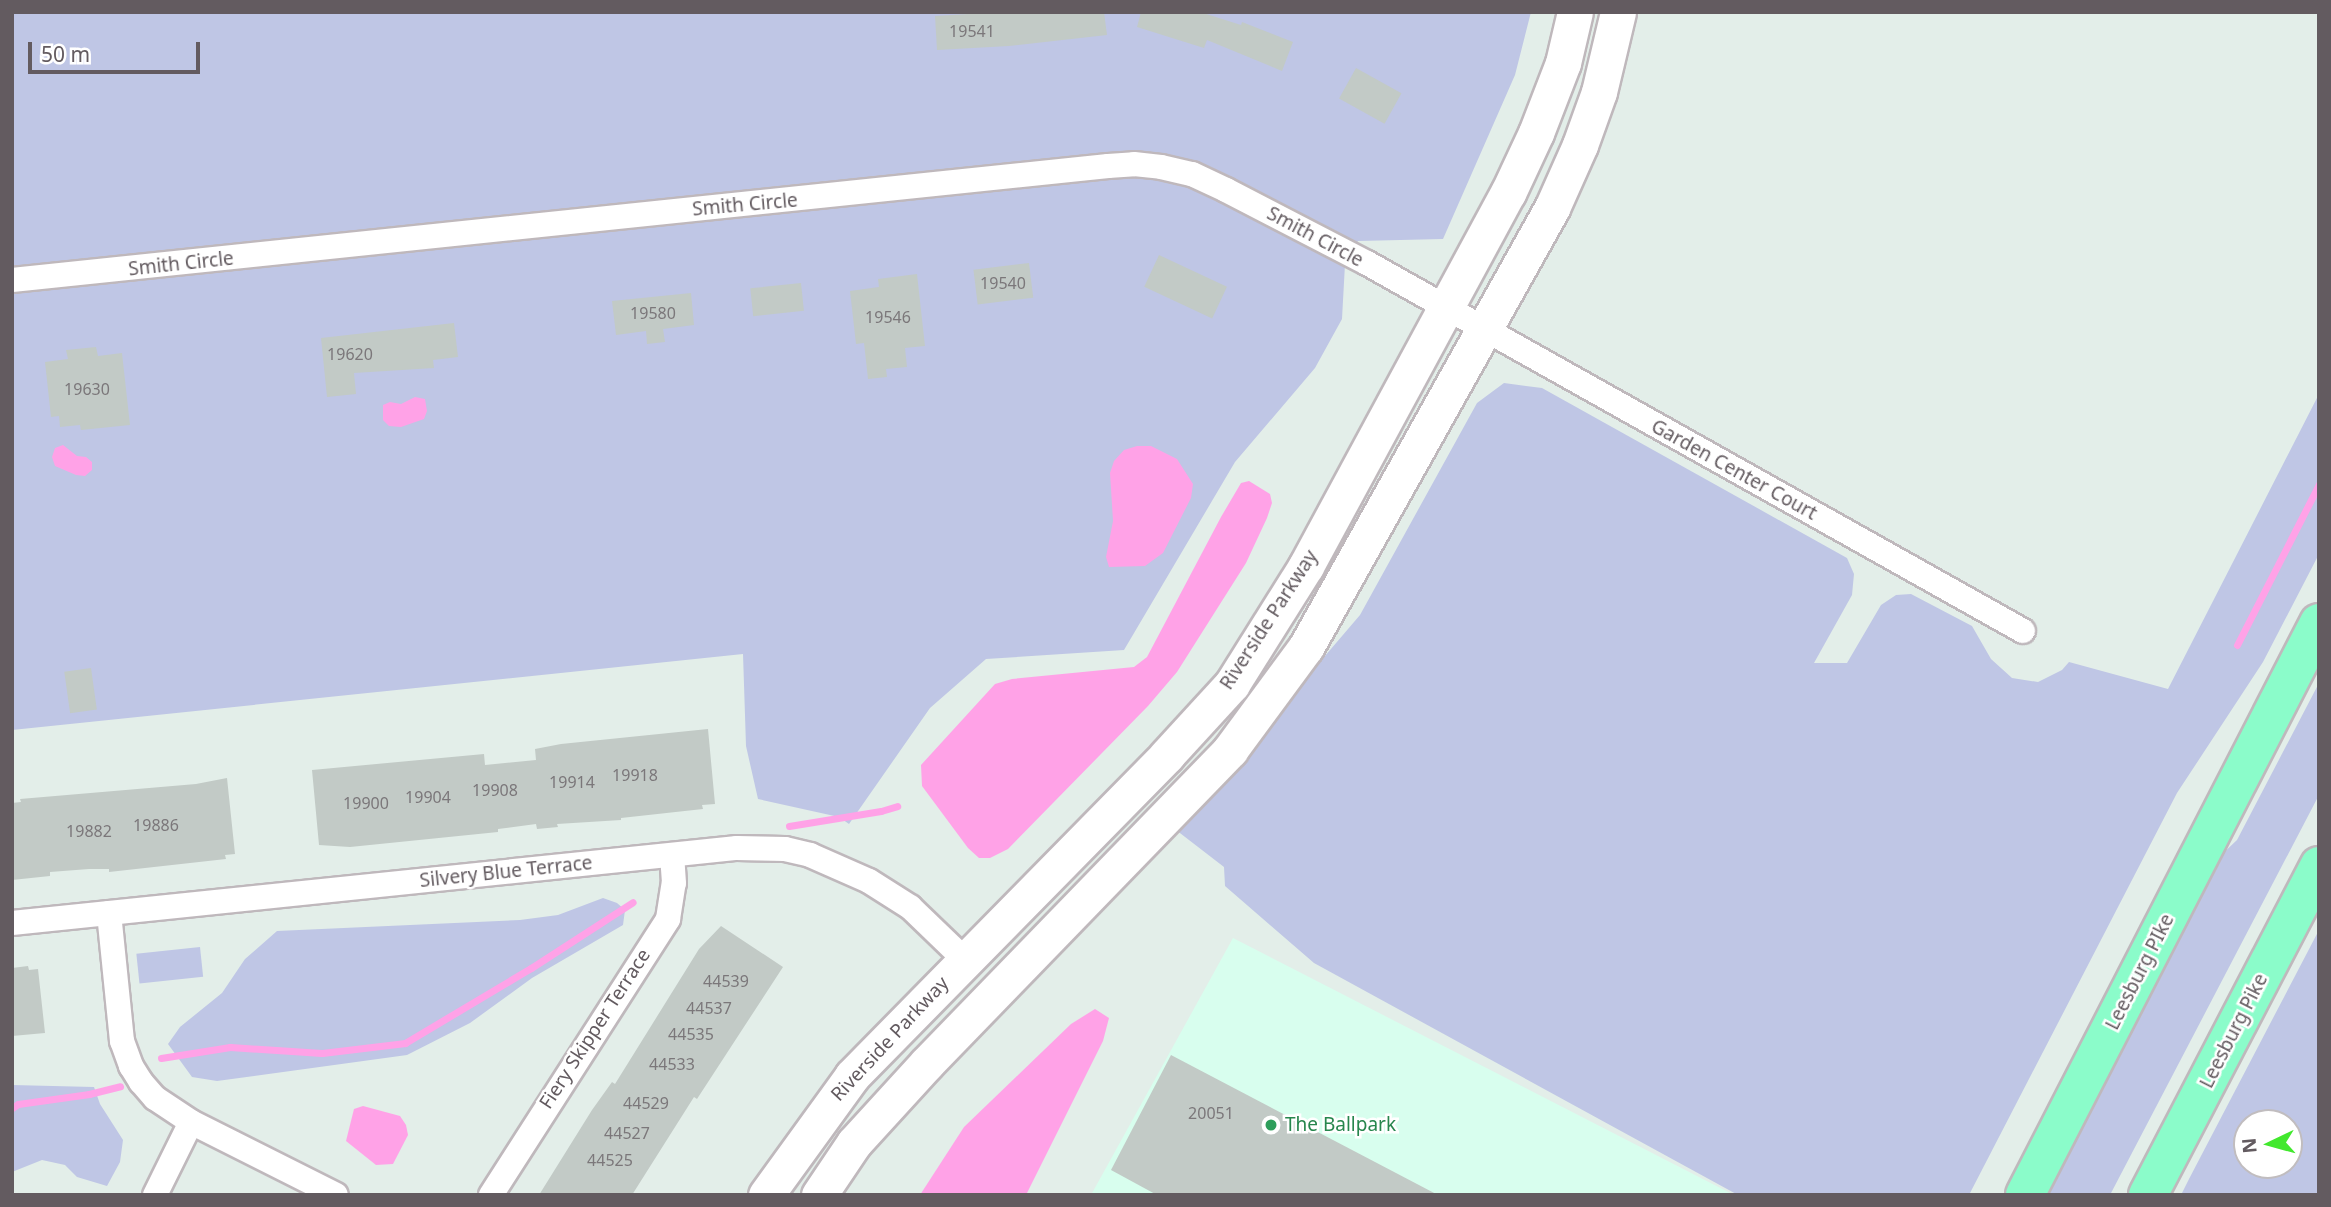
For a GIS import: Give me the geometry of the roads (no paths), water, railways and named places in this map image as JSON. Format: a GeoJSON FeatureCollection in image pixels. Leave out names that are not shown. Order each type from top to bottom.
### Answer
{"type":"FeatureCollection","features":[{"type":"Feature","properties":{"kind":"highway","name":"Leesburg PIke"},"geometry":{"type":"LineString","coordinates":[[2025,1195],[2319,624]]}},
{"type":"Feature","properties":{"kind":"highway","name":"Leesburg Pike"},"geometry":{"type":"LineString","coordinates":[[2148,1195],[2319,866]]}},
{"type":"Feature","properties":{"kind":"main road","name":"Riverside Parkway"},"geometry":{"type":"LineString","coordinates":[[766,1195],[852,1076],[1167,755],[1232,684],[1307,566],[1508,194],[1536,133],[1563,62],[1575,12]]}},
{"type":"Feature","properties":{"kind":"main road"},"geometry":{"type":"LineString","coordinates":[[819,1195],[854,1143],[927,1063],[1157,828],[1256,718],[1329,610],[1552,208],[1580,145],[1598,92],[1618,12]]}},
{"type":"Feature","properties":{"kind":"street","name":"Smith Circle"},"geometry":{"type":"LineString","coordinates":[[12,280],[1134,164],[1192,174],[1367,263],[1445,310]]}},
{"type":"Feature","properties":{"kind":"street","name":"Garden Center Court"},"geometry":{"type":"LineString","coordinates":[[1445,310],[2022,631]]}},
{"type":"Feature","properties":{"kind":"street","name":"Silvery Blue Terrace"},"geometry":{"type":"LineString","coordinates":[[12,923],[737,848],[785,849],[810,855],[869,881],[910,907],[965,960]]}},
{"type":"Feature","properties":{"kind":"street","name":"Fiery Skipper Terrace"},"geometry":{"type":"LineString","coordinates":[[491,1195],[667,919],[674,883],[671,855]]}},
{"type":"Feature","properties":{"kind":"street"},"geometry":{"type":"LineString","coordinates":[[109,913],[122,1041],[131,1066],[155,1098],[191,1122],[337,1195]]}},
{"type":"Feature","properties":{"kind":"street"},"geometry":{"type":"LineString","coordinates":[[155,1195],[191,1122]]}},
{"type":"Feature","properties":{"kind":"waterway"},"geometry":{"type":"LineString","coordinates":[[2237,645],[2319,484]]}},
{"type":"Feature","properties":{"kind":"waterway"},"geometry":{"type":"LineString","coordinates":[[789,826],[897,806]]}},
{"type":"Feature","properties":{"kind":"waterway"},"geometry":{"type":"LineString","coordinates":[[161,1058],[230,1047],[322,1053],[405,1043],[531,968],[633,902]]}},
{"type":"Feature","properties":{"kind":"waterway"},"geometry":{"type":"LineString","coordinates":[[12,1108],[18,1104],[89,1094],[120,1086]]}},
{"type":"Feature","properties":{"kind":"place","name":"The Ballpark"},"geometry":{"type":"Point","coordinates":[1271,1125]}}]}
